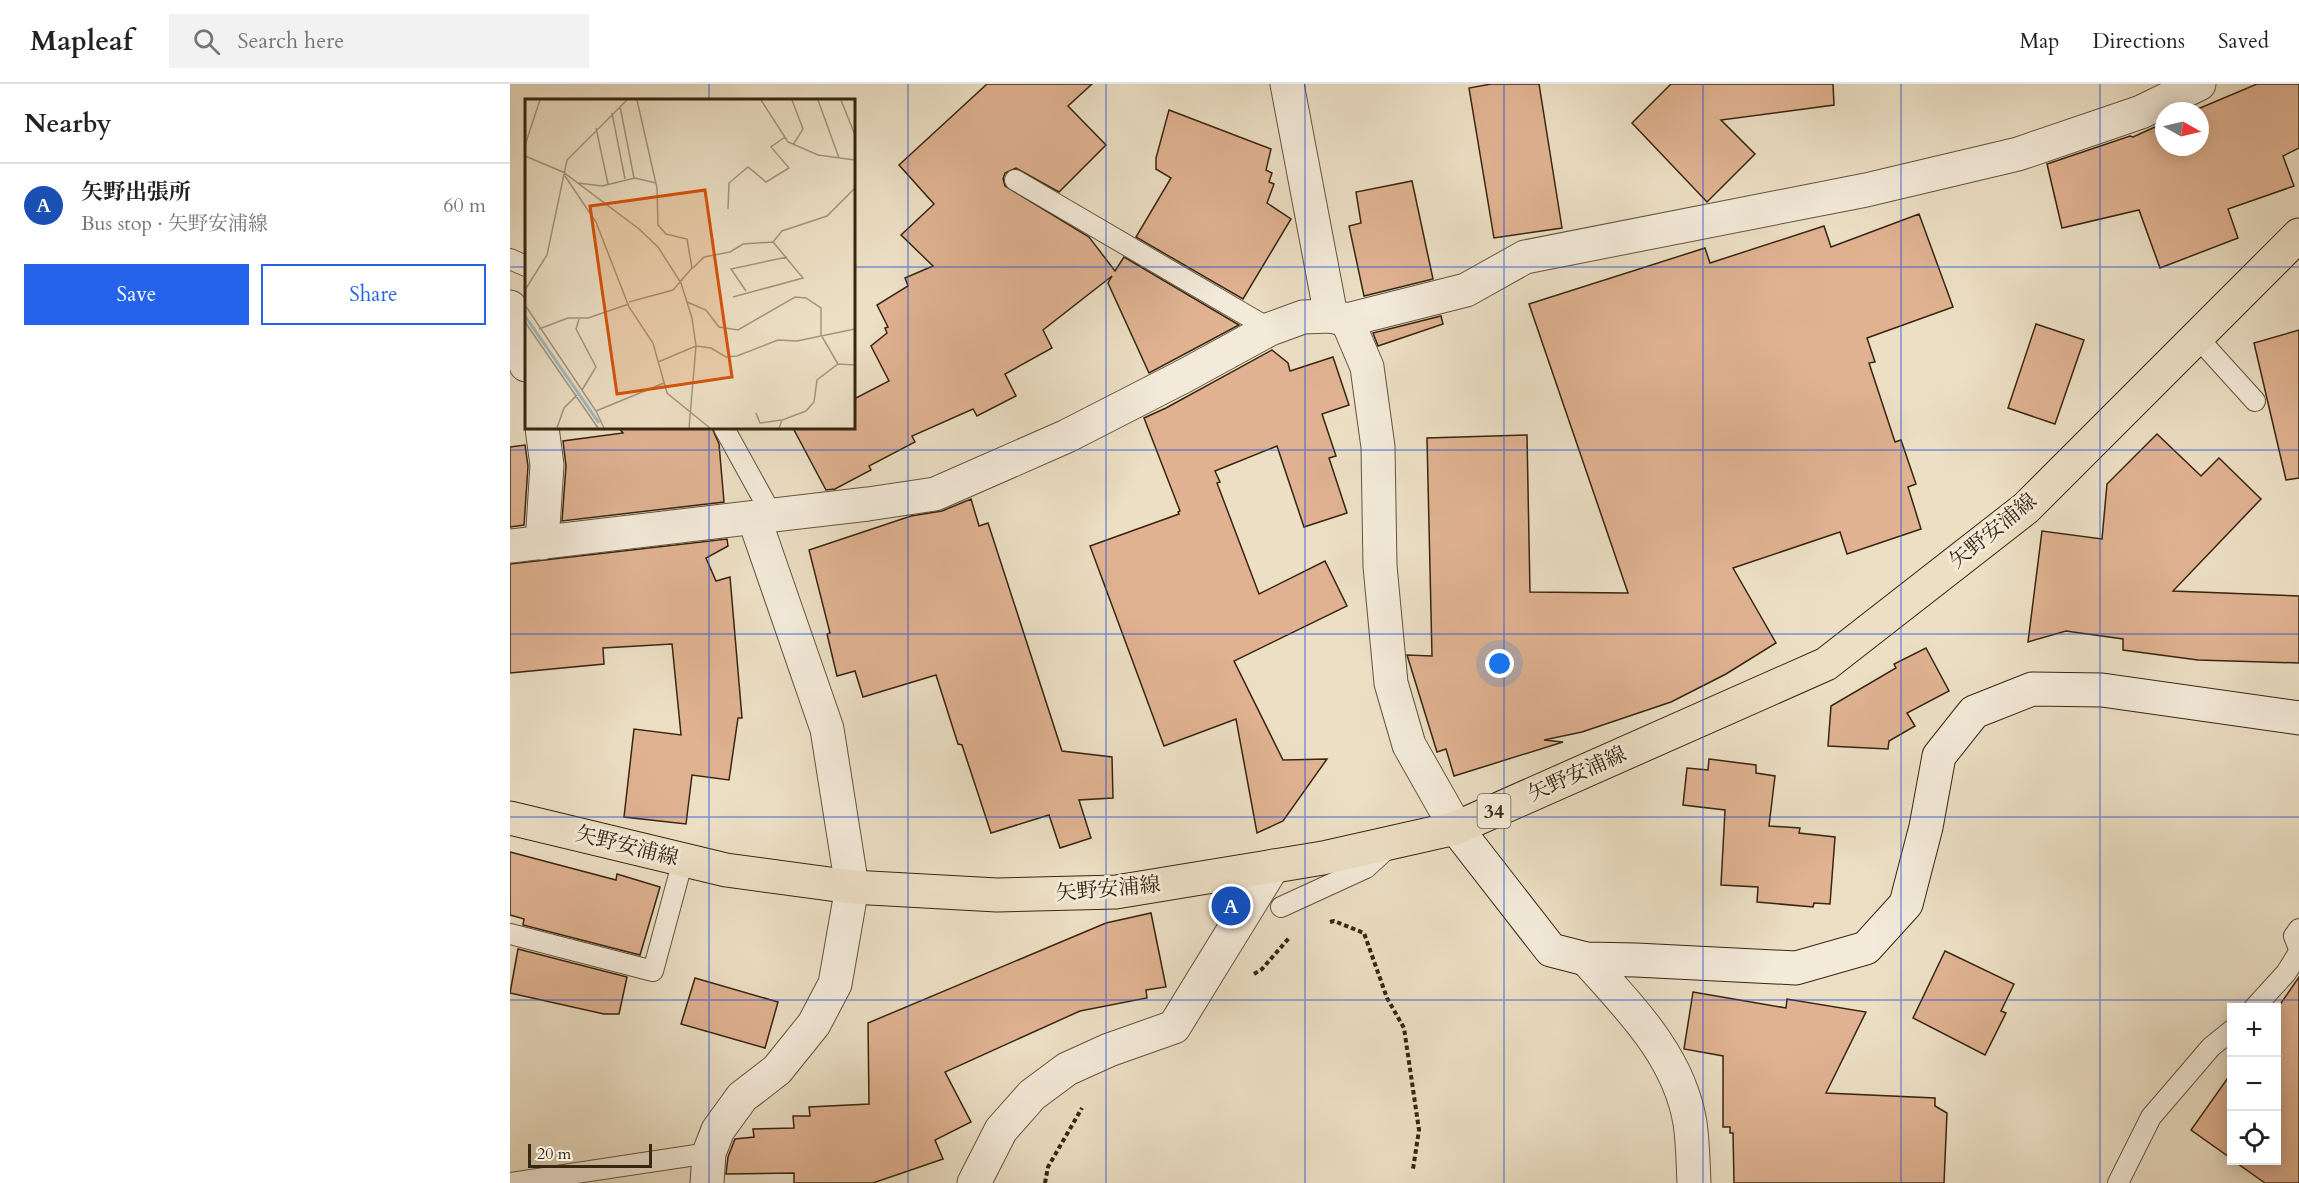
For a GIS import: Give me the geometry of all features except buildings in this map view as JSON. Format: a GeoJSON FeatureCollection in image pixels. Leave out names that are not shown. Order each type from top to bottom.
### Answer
{"type":"FeatureCollection","features":[{"type":"Feature","properties":{"kind":"main road","name":"矢野安浦線"},"geometry":{"type":"LineString","coordinates":[[510,818],[726,870],[852,887],[997,895],[1116,892],[1323,858],[1456,828],[1826,664],[2026,508],[2299,235]]}},
{"type":"Feature","properties":{"kind":"street"},"geometry":{"type":"LineString","coordinates":[[1287,84],[1339,318],[1366,367],[1378,447],[1380,566],[1391,683],[1408,745],[1456,828],[1551,950],[1586,959],[1796,968],[1866,948],[1906,904],[1926,827],[1939,756],[1974,712],[2032,689],[2102,690],[2299,718]]}},
{"type":"Feature","properties":{"kind":"street"},"geometry":{"type":"LineString","coordinates":[[510,546],[935,494],[1067,436],[1270,329],[1303,316],[1339,318],[1466,290],[1525,257],[1866,190],[2018,154],[2142,112],[2199,84]]}},
{"type":"Feature","properties":{"kind":"street"},"geometry":{"type":"LineString","coordinates":[[510,307],[520,359]]}},
{"type":"Feature","properties":{"kind":"street"},"geometry":{"type":"LineString","coordinates":[[542,429],[547,465],[542,543]]}},
{"type":"Feature","properties":{"kind":"street"},"geometry":{"type":"LineString","coordinates":[[708,1168],[718,1130],[742,1096],[777,1070],[814,1024],[835,984],[852,887],[827,729],[763,516]]}},
{"type":"Feature","properties":{"kind":"street"},"geometry":{"type":"LineString","coordinates":[[974,1183],[1001,1130],[1032,1095],[1067,1069],[1109,1050],[1174,1027],[1273,866]]}},
{"type":"Feature","properties":{"kind":"street"},"geometry":{"type":"LineString","coordinates":[[1586,959],[1631,1009],[1661,1048],[1677,1078],[1690,1121],[1694,1183]]}},
{"type":"Feature","properties":{"kind":"lane"},"geometry":{"type":"LineString","coordinates":[[1015,180],[1270,329]]}},
{"type":"Feature","properties":{"kind":"lane"},"geometry":{"type":"LineString","coordinates":[[510,259],[525,265]]}},
{"type":"Feature","properties":{"kind":"lane"},"geometry":{"type":"LineString","coordinates":[[2197,337],[2255,401]]}},
{"type":"Feature","properties":{"kind":"lane"},"geometry":{"type":"LineString","coordinates":[[724,429],[763,516]]}},
{"type":"Feature","properties":{"kind":"lane"},"geometry":{"type":"LineString","coordinates":[[1281,907],[1366,868],[1395,842]]}},
{"type":"Feature","properties":{"kind":"lane"},"geometry":{"type":"LineString","coordinates":[[510,934],[653,971],[683,860]]}},
{"type":"Feature","properties":{"kind":"lane"},"geometry":{"type":"LineString","coordinates":[[2259,1003],[2286,973],[2299,950],[2294,936],[2299,929]]}},
{"type":"Feature","properties":{"kind":"lane"},"geometry":{"type":"LineString","coordinates":[[2118,1183],[2151,1117],[2211,1047],[2227,1034]]}},
{"type":"Feature","properties":{"kind":"lane"},"geometry":{"type":"LineString","coordinates":[[510,1182],[708,1168]]}},
{"type":"Feature","properties":{"kind":"path"},"geometry":{"type":"LineString","coordinates":[[1323,923],[1334,921],[1364,933],[1387,998],[1404,1028],[1419,1130],[1413,1169]]}},
{"type":"Feature","properties":{"kind":"path"},"geometry":{"type":"LineString","coordinates":[[1257,964],[1254,975],[1295,933]]}},
{"type":"Feature","properties":{"kind":"path"},"geometry":{"type":"LineString","coordinates":[[1045,1183],[1048,1167],[1072,1122],[1086,1102]]}},
{"type":"Feature","properties":{"kind":"place","name":"矢野出張所"},"geometry":{"type":"Point","coordinates":[1231,906]}}]}
